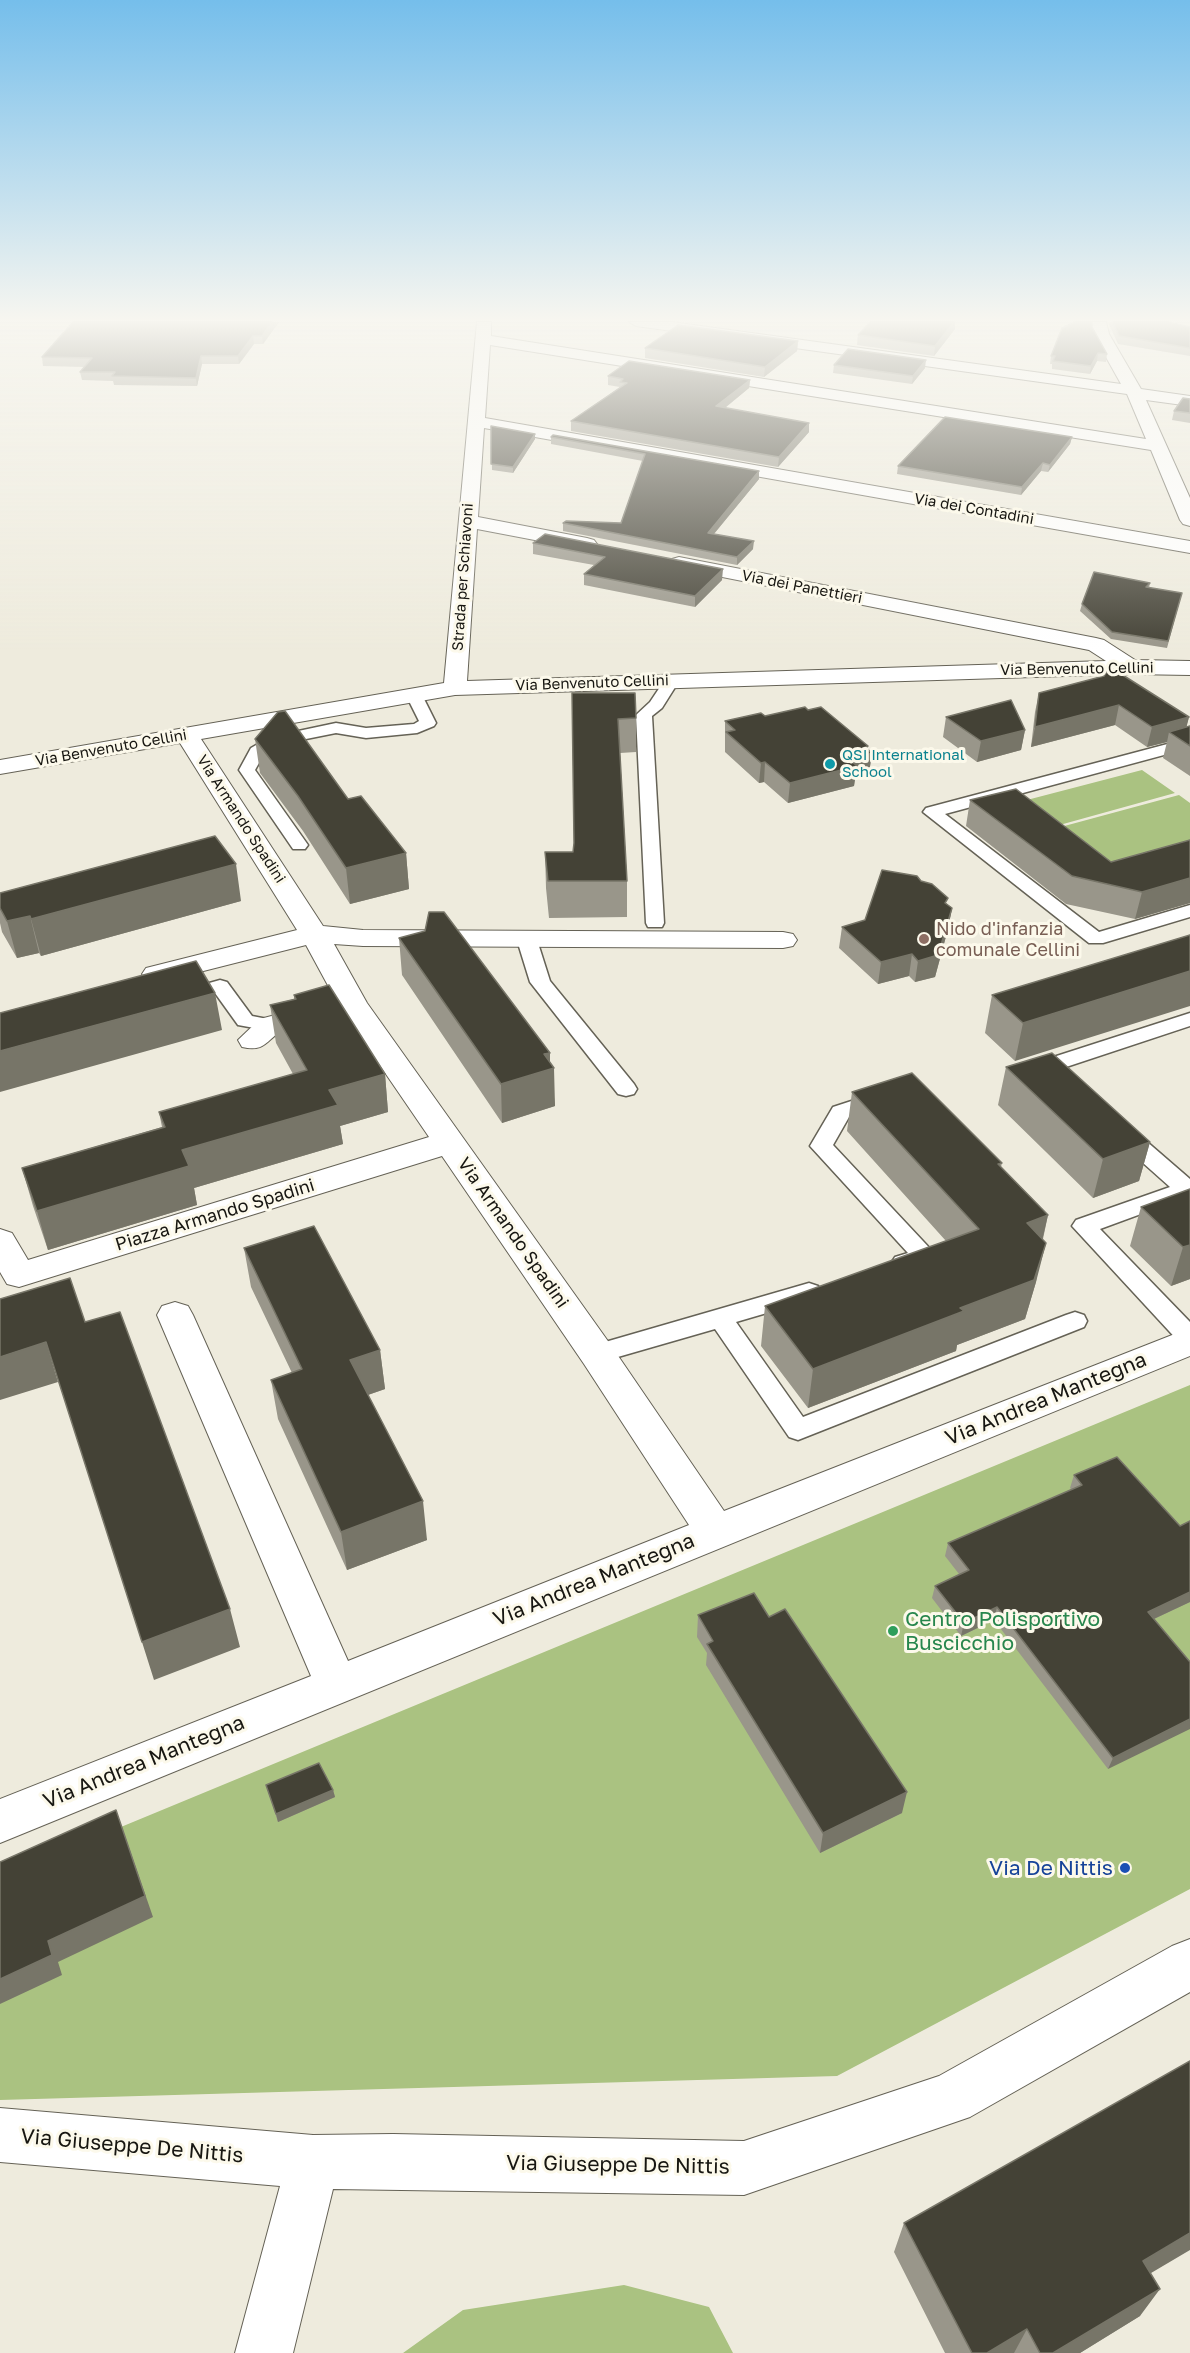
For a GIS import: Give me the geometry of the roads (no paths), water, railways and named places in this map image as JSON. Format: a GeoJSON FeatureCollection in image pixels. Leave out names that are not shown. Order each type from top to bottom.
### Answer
{"type":"FeatureCollection","features":[{"type":"Feature","properties":{"kind":"street","name":"Strada per Schiavoni"},"geometry":{"type":"LineString","coordinates":[[455,688],[473,432]]}},
{"type":"Feature","properties":{"kind":"street","name":"Via dei Contadini"},"geometry":{"type":"LineString","coordinates":[[535,432],[1190,548]]}},
{"type":"Feature","properties":{"kind":"street"},"geometry":{"type":"LineString","coordinates":[[1075,432],[1158,446]]}},
{"type":"Feature","properties":{"kind":"street"},"geometry":{"type":"LineString","coordinates":[[1152,432],[1190,520]]}},
{"type":"Feature","properties":{"kind":"street"},"geometry":{"type":"LineString","coordinates":[[467,521],[607,548]]}},
{"type":"Feature","properties":{"kind":"street","name":"Via dei Panettieri"},"geometry":{"type":"LineString","coordinates":[[665,560],[1096,645],[1130,667]]}},
{"type":"Feature","properties":{"kind":"street","name":"Via Benvenuto Cellini"},"geometry":{"type":"LineString","coordinates":[[0,767],[455,688],[1130,667],[1190,668]]}},
{"type":"Feature","properties":{"kind":"street","name":"Via Armando Spadini"},"geometry":{"type":"LineString","coordinates":[[187,735],[314,934],[353,1004],[597,1354],[715,1531]]}},
{"type":"Feature","properties":{"kind":"street"},"geometry":{"type":"LineString","coordinates":[[127,982],[314,934],[363,938],[783,940]]}},
{"type":"Feature","properties":{"kind":"street"},"geometry":{"type":"LineString","coordinates":[[262,1032],[353,1004]]}},
{"type":"Feature","properties":{"kind":"street","name":"Piazza Armando Spadini"},"geometry":{"type":"LineString","coordinates":[[0,1240],[19,1275],[450,1142]]}},
{"type":"Feature","properties":{"kind":"street"},"geometry":{"type":"LineString","coordinates":[[175,1316],[336,1684]]}},
{"type":"Feature","properties":{"kind":"street","name":"Via Andrea Mantegna"},"geometry":{"type":"LineString","coordinates":[[0,1821],[1190,1340]]}},
{"type":"Feature","properties":{"kind":"street","name":"Via Giuseppe De Nittis"},"geometry":{"type":"LineString","coordinates":[[0,2135],[313,2162],[404,2161],[744,2168],[951,2098],[1190,1964]]}},
{"type":"Feature","properties":{"kind":"street"},"geometry":{"type":"LineString","coordinates":[[264,2353],[313,2162]]}},
{"type":"Feature","properties":{"kind":"lane"},"geometry":{"type":"LineString","coordinates":[[655,923],[644,715],[657,705],[671,681]]}},
{"type":"Feature","properties":{"kind":"lane"},"geometry":{"type":"LineString","coordinates":[[299,845],[247,770],[256,751],[276,740],[336,728],[366,733],[417,728],[428,723],[414,695]]}},
{"type":"Feature","properties":{"kind":"lane"},"geometry":{"type":"LineString","coordinates":[[1190,743],[932,812],[1096,939],[1190,911]]}},
{"type":"Feature","properties":{"kind":"lane"},"geometry":{"type":"LineString","coordinates":[[527,940],[540,982],[626,1089]]}},
{"type":"Feature","properties":{"kind":"lane"},"geometry":{"type":"LineString","coordinates":[[162,1001],[220,986],[245,1021],[262,1032]]}},
{"type":"Feature","properties":{"kind":"lane"},"geometry":{"type":"LineString","coordinates":[[1074,1089],[1048,1066],[1190,1019]]}},
{"type":"Feature","properties":{"kind":"lane"},"geometry":{"type":"LineString","coordinates":[[880,1270],[925,1256],[821,1146],[841,1112],[900,1091]]}},
{"type":"Feature","properties":{"kind":"lane"},"geometry":{"type":"LineString","coordinates":[[1109,1120],[1188,1189],[1084,1226],[1190,1340]]}},
{"type":"Feature","properties":{"kind":"lane"},"geometry":{"type":"LineString","coordinates":[[597,1354],[834,1284]]}},
{"type":"Feature","properties":{"kind":"lane"},"geometry":{"type":"LineString","coordinates":[[721,1319],[798,1430],[1075,1321]]}},
{"type":"Feature","properties":{"kind":"place","name":"QSI International School"},"geometry":{"type":"Point","coordinates":[830,764]}},
{"type":"Feature","properties":{"kind":"place","name":"Nido d'infanzia comunale Cellini"},"geometry":{"type":"Point","coordinates":[924,939]}},
{"type":"Feature","properties":{"kind":"place","name":"Centro Polisportivo Buscicchio"},"geometry":{"type":"Point","coordinates":[893,1631]}},
{"type":"Feature","properties":{"kind":"place","name":"Via De Nittis"},"geometry":{"type":"Point","coordinates":[1125,1868]}}]}
